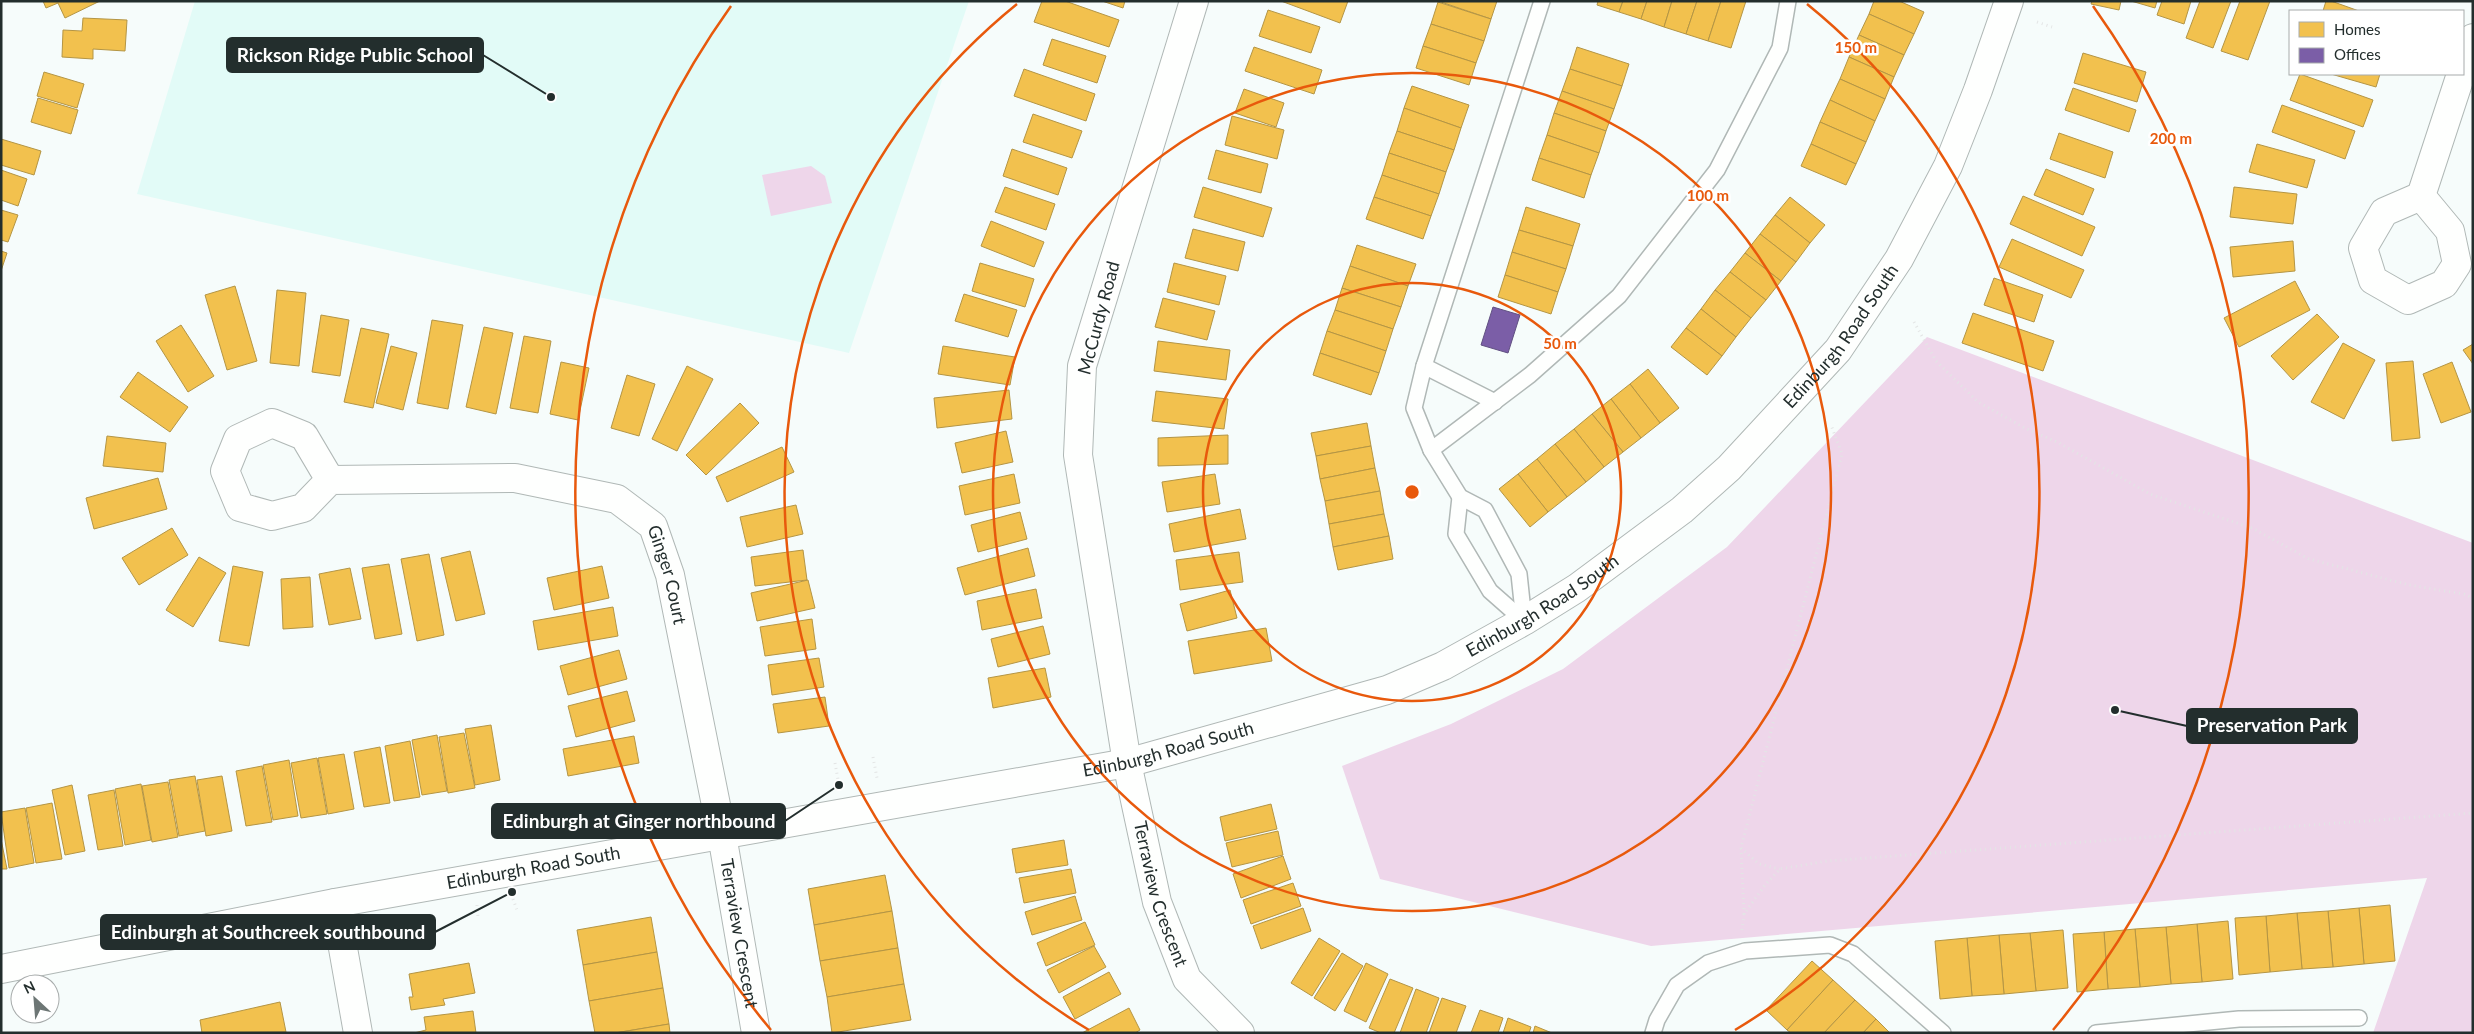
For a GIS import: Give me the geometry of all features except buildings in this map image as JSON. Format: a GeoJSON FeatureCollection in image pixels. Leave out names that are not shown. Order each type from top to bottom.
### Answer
{"type":"FeatureCollection","features":[{"type":"Feature","properties":{"kind":"main road","name":"McCurdy Road"},"geometry":{"type":"LineString","coordinates":[[1127,763],[1078,455],[1082,366],[1194,1]]}},
{"type":"Feature","properties":{"kind":"main road","name":"Edinburgh Road South"},"geometry":{"type":"LineString","coordinates":[[1,969],[335,903],[1127,763],[1387,690],[1443,666],[1524,622],[1577,588],[1682,510],[1729,468],[1838,350],[1899,259],[1948,166],[1978,90],[2009,1]]}},
{"type":"Feature","properties":{"kind":"main road"},"geometry":{"type":"LineString","coordinates":[[2464,66],[2473,38]]}},
{"type":"Feature","properties":{"kind":"main road"},"geometry":{"type":"LineString","coordinates":[[2421,196],[2461,75]]}},
{"type":"Feature","properties":{"kind":"main road","name":"Ginger Court"},"geometry":{"type":"LineString","coordinates":[[330,480],[515,478],[617,499],[653,526],[670,575],[722,835]]}},
{"type":"Feature","properties":{"kind":"main road","name":"Terraview Crescent"},"geometry":{"type":"LineString","coordinates":[[1127,763],[1157,902],[1188,978],[1240,1033]]}},
{"type":"Feature","properties":{"kind":"main road","name":"Terraview Crescent"},"geometry":{"type":"LineString","coordinates":[[722,835],[756,1033]]}},
{"type":"Feature","properties":{"kind":"main road"},"geometry":{"type":"LineString","coordinates":[[335,903],[358,1033]]}},
{"type":"Feature","properties":{"kind":"lane"},"geometry":{"type":"LineString","coordinates":[[1524,622],[1519,574],[1485,510],[1460,497],[1431,450],[1414,408],[1424,366],[1542,1]]}},
{"type":"Feature","properties":{"kind":"lane"},"geometry":{"type":"LineString","coordinates":[[1431,450],[1495,402],[1619,296],[1717,170],[1780,48],[1788,1]]}},
{"type":"Feature","properties":{"kind":"lane"},"geometry":{"type":"LineString","coordinates":[[1424,366],[1495,402]]}},
{"type":"Feature","properties":{"kind":"lane"},"geometry":{"type":"LineString","coordinates":[[1460,497],[1456,534],[1490,591],[1524,622]]}},
{"type":"Feature","properties":{"kind":"lane"},"geometry":{"type":"LineString","coordinates":[[1653,1033],[1657,1020],[1677,985],[1708,963],[1745,951],[1830,945],[1853,954],[1943,1033]]}},
{"type":"Feature","properties":{"kind":"lane"},"geometry":{"type":"LineString","coordinates":[[2096,1033],[2359,1018]]}},
{"type":"Feature","properties":{"kind":"path"},"geometry":{"type":"LineString","coordinates":[[2037,22],[2052,28]]}},
{"type":"Feature","properties":{"kind":"path"},"geometry":{"type":"LineString","coordinates":[[1914,322],[1936,361],[1978,402],[2025,428],[2059,443],[2150,494],[2252,528],[2309,559],[2409,585],[2464,594],[2473,598]]}},
{"type":"Feature","properties":{"kind":"path"},"geometry":{"type":"LineString","coordinates":[[1745,951],[1742,932],[1744,914],[1741,848],[1842,454],[1831,425]]}},
{"type":"Feature","properties":{"kind":"path"},"geometry":{"type":"LineString","coordinates":[[873,757],[877,779]]}},
{"type":"Feature","properties":{"kind":"path"},"geometry":{"type":"LineString","coordinates":[[836,763],[839,786]]}},
{"type":"Feature","properties":{"kind":"path"},"geometry":{"type":"LineString","coordinates":[[1741,848],[1758,864],[1780,869],[1828,861],[2473,813]]}},
{"type":"Feature","properties":{"kind":"path"},"geometry":{"type":"LineString","coordinates":[[1744,914],[1765,885],[1780,869]]}},
{"type":"Feature","properties":{"kind":"shaded area"},"geometry":{"type":"Polygon","coordinates":[[[195,1],[969,1],[849,353],[137,194],[195,1]]]}},
{"type":"Feature","properties":{"kind":"shaded area"},"geometry":{"type":"Polygon","coordinates":[[[811,166],[825,176],[832,203],[771,216],[762,175],[811,166]]]}},
{"type":"Feature","properties":{"kind":"shaded area"},"geometry":{"type":"Polygon","coordinates":[[[1927,337],[2473,543],[2473,1033],[2373,1033],[2427,878],[1651,946],[1380,879],[1342,766],[1451,724],[1563,669],[1727,547],[1927,337]]]}},
{"type":"Feature","properties":{"kind":"place","name":"Rickson Ridge Public School"},"geometry":{"type":"Point","coordinates":[551,97]}},
{"type":"Feature","properties":{"kind":"place","name":"Preservation Park"},"geometry":{"type":"Point","coordinates":[2115,710]}},
{"type":"Feature","properties":{"kind":"place","name":"Edinburgh at Ginger northbound"},"geometry":{"type":"Point","coordinates":[839,785]}},
{"type":"Feature","properties":{"kind":"place","name":"Edinburgh at Southcreek southbound"},"geometry":{"type":"Point","coordinates":[512,892]}}]}
